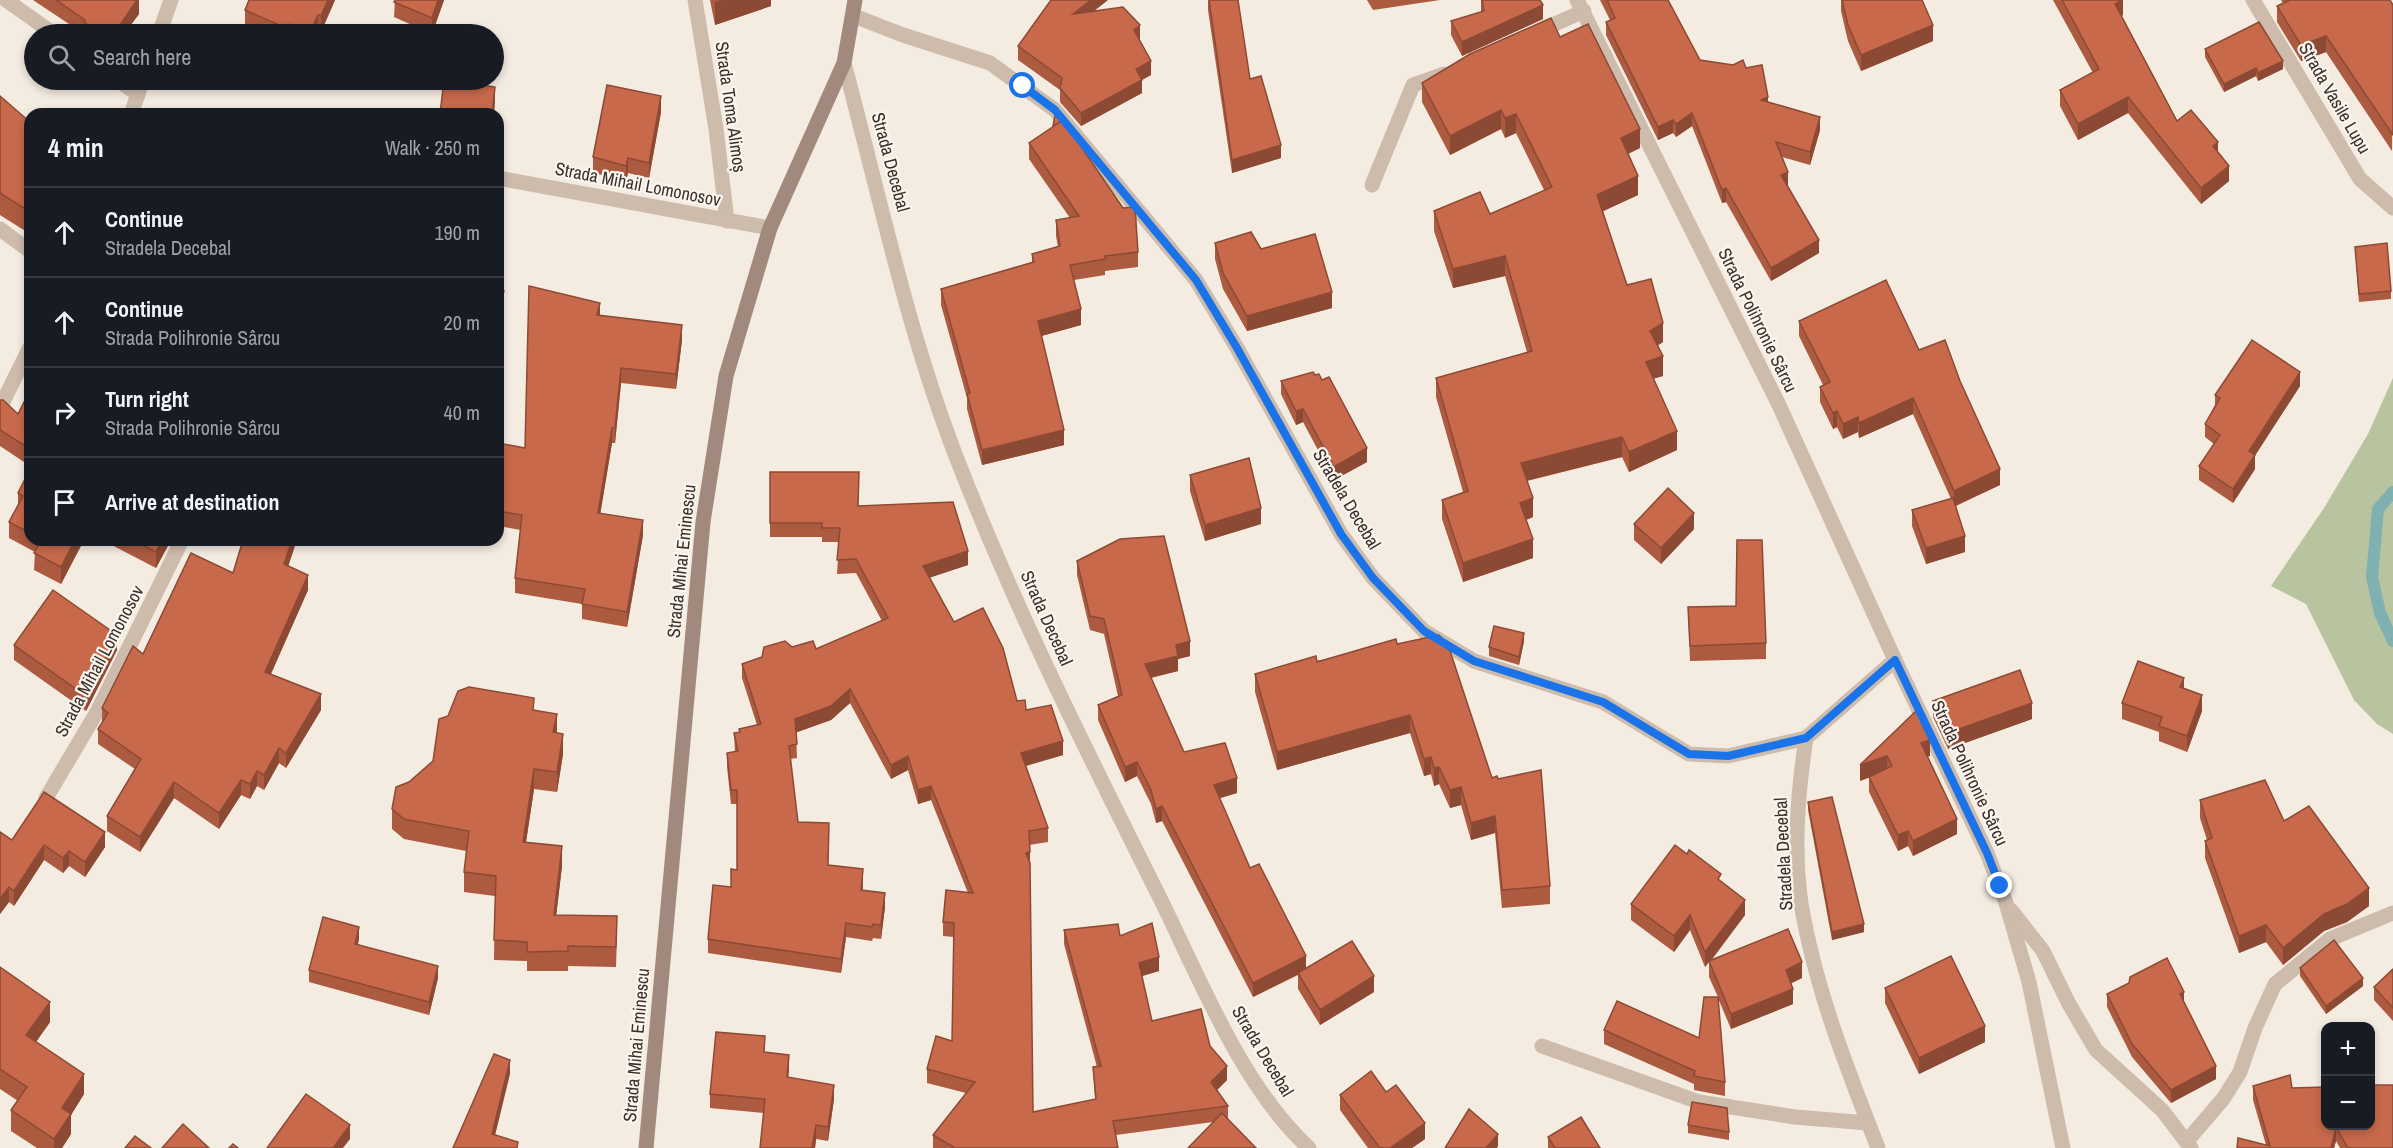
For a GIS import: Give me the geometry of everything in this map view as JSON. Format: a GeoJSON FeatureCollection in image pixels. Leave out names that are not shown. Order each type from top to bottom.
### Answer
{"type":"FeatureCollection","features":[{"type":"Feature","properties":{"kind":"main road","name":"Strada Mihai Eminescu"},"geometry":{"type":"LineString","coordinates":[[646,1148],[703,522],[726,376],[770,228],[844,63],[855,0]]}},
{"type":"Feature","properties":{"kind":"street"},"geometry":{"type":"LineString","coordinates":[[6,0],[40,24]]}},
{"type":"Feature","properties":{"kind":"street"},"geometry":{"type":"LineString","coordinates":[[163,24],[171,0]]}},
{"type":"Feature","properties":{"kind":"street","name":"Strada Toma Alimoș"},"geometry":{"type":"LineString","coordinates":[[695,0],[716,129],[727,220]]}},
{"type":"Feature","properties":{"kind":"street","name":"Strada Vasile Lupu"},"geometry":{"type":"LineString","coordinates":[[2253,0],[2360,179],[2393,208]]}},
{"type":"Feature","properties":{"kind":"street"},"geometry":{"type":"LineString","coordinates":[[1522,39],[1581,6]]}},
{"type":"Feature","properties":{"kind":"street","name":"Strada Polihronie Sârcu"},"geometry":{"type":"LineString","coordinates":[[1581,6],[1779,405],[1895,660],[1987,853],[2006,903],[2029,982],[2062,1148]]}},
{"type":"Feature","properties":{"kind":"street","name":"Stradela Decebal"},"geometry":{"type":"LineString","coordinates":[[854,16],[903,35],[990,63],[1055,110],[1196,280],[1237,348],[1341,534],[1373,578],[1424,631],[1474,661],[1603,702],[1689,754],[1728,756],[1806,738],[1797,804],[1801,902],[1830,1022],[1878,1148]]}},
{"type":"Feature","properties":{"kind":"street","name":"Strada Decebal"},"geometry":{"type":"LineString","coordinates":[[844,63],[918,345],[958,463],[1042,657],[1206,991],[1251,1078],[1290,1131],[1309,1148]]}},
{"type":"Feature","properties":{"kind":"street"},"geometry":{"type":"LineString","coordinates":[[1372,185],[1413,85],[1461,66]]}},
{"type":"Feature","properties":{"kind":"street"},"geometry":{"type":"LineString","coordinates":[[137,108],[140,90]]}},
{"type":"Feature","properties":{"kind":"street","name":"Strada Mihail Lomonosov"},"geometry":{"type":"LineString","coordinates":[[504,179],[770,228]]}},
{"type":"Feature","properties":{"kind":"street"},"geometry":{"type":"LineString","coordinates":[[0,229],[24,247]]}},
{"type":"Feature","properties":{"kind":"street"},"geometry":{"type":"LineString","coordinates":[[0,408],[24,359]]}},
{"type":"Feature","properties":{"kind":"street","name":"Strada Mihail Lomonosov"},"geometry":{"type":"LineString","coordinates":[[46,798],[97,712],[179,546]]}},
{"type":"Feature","properties":{"kind":"street"},"geometry":{"type":"LineString","coordinates":[[1806,738],[1895,660]]}},
{"type":"Feature","properties":{"kind":"street","name":"Strada Polihronie Sârcu"},"geometry":{"type":"LineString","coordinates":[[2006,903],[2043,951],[2069,1004],[2096,1050],[2162,1110],[2189,1145],[2240,1072],[2255,1028],[2275,984],[2330,939],[2393,912]]}},
{"type":"Feature","properties":{"kind":"street"},"geometry":{"type":"LineString","coordinates":[[1542,1046],[1699,1102],[1795,1117],[1868,1123]]}},
{"type":"Feature","properties":{"kind":"green space"},"geometry":{"type":"Polygon","coordinates":[[[2393,378],[2393,734],[2377,724],[2354,700],[2306,604],[2271,586],[2324,508],[2368,434],[2393,378]]]}},
{"type":"Feature","properties":{"kind":"building"},"geometry":{"type":"Polygon","coordinates":[[[56,0],[137,0],[121,24],[87,24],[85,20],[56,0]]]}},
{"type":"Feature","properties":{"kind":"building"},"geometry":{"type":"Polygon","coordinates":[[[249,0],[328,0],[321,16],[318,15],[314,24],[277,24],[245,10],[249,0]]]}},
{"type":"Feature","properties":{"kind":"building"},"geometry":{"type":"Polygon","coordinates":[[[395,0],[438,0],[432,18],[394,2],[395,0]]]}},
{"type":"Feature","properties":{"kind":"building"},"geometry":{"type":"Polygon","coordinates":[[[1051,0],[1091,0],[1073,14],[1123,7],[1140,25],[1134,30],[1151,61],[1136,69],[1142,80],[1081,113],[1060,88],[1062,78],[1018,46],[1051,0]]]}},
{"type":"Feature","properties":{"kind":"building"},"geometry":{"type":"Polygon","coordinates":[[[1209,0],[1238,0],[1250,79],[1261,76],[1281,145],[1232,160],[1209,0]]]}},
{"type":"Feature","properties":{"kind":"building"},"geometry":{"type":"Polygon","coordinates":[[[1482,0],[1540,0],[1543,5],[1462,42],[1451,21],[1484,11],[1482,0]]]}},
{"type":"Feature","properties":{"kind":"building"},"geometry":{"type":"Polygon","coordinates":[[[1607,0],[1668,0],[1700,60],[1733,65],[1743,60],[1746,68],[1762,65],[1768,97],[1761,100],[1820,117],[1810,152],[1776,142],[1788,172],[1781,175],[1819,240],[1771,268],[1726,188],[1722,190],[1692,113],[1676,124],[1673,120],[1658,127],[1606,22],[1615,18],[1607,0]]]}},
{"type":"Feature","properties":{"kind":"building"},"geometry":{"type":"Polygon","coordinates":[[[1842,0],[1922,0],[1933,25],[1861,55],[1848,25],[1842,0]]]}},
{"type":"Feature","properties":{"kind":"building"},"geometry":{"type":"Polygon","coordinates":[[[2062,0],[2122,0],[2115,4],[2177,121],[2191,110],[2218,142],[2213,146],[2229,166],[2201,188],[2128,97],[2078,124],[2060,90],[2099,69],[2062,0]]]}},
{"type":"Feature","properties":{"kind":"building"},"geometry":{"type":"Polygon","coordinates":[[[2290,0],[2390,0],[2393,5],[2393,135],[2326,36],[2301,45],[2277,6],[2290,0]]]}},
{"type":"Feature","properties":{"kind":"building"},"geometry":{"type":"Polygon","coordinates":[[[1551,18],[1560,37],[1588,24],[1640,129],[1621,138],[1638,176],[1597,195],[1627,285],[1651,279],[1663,323],[1650,331],[1663,356],[1646,362],[1677,431],[1629,452],[1622,437],[1521,463],[1533,498],[1520,503],[1533,539],[1463,563],[1442,500],[1468,491],[1436,378],[1532,351],[1505,256],[1453,269],[1434,211],[1480,192],[1490,214],[1552,187],[1516,114],[1505,118],[1501,110],[1450,136],[1422,83],[1470,54],[1551,18]]]}},
{"type":"Feature","properties":{"kind":"building"},"geometry":{"type":"Polygon","coordinates":[[[2259,22],[2283,61],[2258,73],[2256,68],[2224,84],[2205,49],[2259,22]]]}},
{"type":"Feature","properties":{"kind":"building"},"geometry":{"type":"Polygon","coordinates":[[[607,85],[661,96],[649,163],[628,158],[626,166],[593,157],[607,85]]]}},
{"type":"Feature","properties":{"kind":"building"},"geometry":{"type":"Polygon","coordinates":[[[443,90],[495,90],[493,108],[441,108],[443,90]]]}},
{"type":"Feature","properties":{"kind":"building"},"geometry":{"type":"Polygon","coordinates":[[[0,96],[24,117],[24,208],[0,193],[0,96]]]}},
{"type":"Feature","properties":{"kind":"building"},"geometry":{"type":"Polygon","coordinates":[[[1056,110],[1064,120],[1053,126],[1056,110]]]}},
{"type":"Feature","properties":{"kind":"building"},"geometry":{"type":"Polygon","coordinates":[[[1063,120],[1123,208],[1135,207],[1138,252],[1105,256],[1105,259],[1070,265],[1081,309],[1038,321],[1064,430],[982,450],[967,394],[970,393],[941,289],[1034,262],[1032,254],[1060,246],[1056,220],[1079,216],[1029,143],[1063,120]]]}},
{"type":"Feature","properties":{"kind":"building"},"geometry":{"type":"Polygon","coordinates":[[[1251,232],[1261,249],[1315,234],[1332,292],[1247,316],[1223,273],[1215,243],[1251,232]]]}},
{"type":"Feature","properties":{"kind":"building"},"geometry":{"type":"Polygon","coordinates":[[[2387,243],[2391,291],[2359,294],[2355,247],[2387,243]]]}},
{"type":"Feature","properties":{"kind":"building"},"geometry":{"type":"Polygon","coordinates":[[[1886,280],[1919,350],[1945,340],[1960,381],[2000,469],[1954,491],[1913,398],[1859,423],[1858,417],[1843,424],[1837,411],[1833,413],[1820,387],[1830,382],[1799,321],[1886,280]]]}},
{"type":"Feature","properties":{"kind":"building"},"geometry":{"type":"Polygon","coordinates":[[[529,286],[600,303],[597,315],[682,325],[676,374],[621,368],[615,428],[612,428],[598,513],[643,520],[627,612],[582,604],[585,589],[515,578],[522,515],[504,512],[504,444],[525,448],[529,286]]]}},
{"type":"Feature","properties":{"kind":"building"},"geometry":{"type":"Polygon","coordinates":[[[2252,340],[2300,372],[2249,451],[2255,455],[2233,489],[2199,466],[2220,435],[2205,424],[2220,398],[2215,395],[2252,340]]]}},
{"type":"Feature","properties":{"kind":"building"},"geometry":{"type":"Polygon","coordinates":[[[1313,372],[1315,375],[1319,374],[1322,380],[1329,377],[1367,448],[1334,467],[1303,409],[1296,411],[1281,381],[1313,372]]]}},
{"type":"Feature","properties":{"kind":"building"},"geometry":{"type":"Polygon","coordinates":[[[0,400],[3,400],[18,414],[24,402],[24,445],[0,430],[0,400]]]}},
{"type":"Feature","properties":{"kind":"building"},"geometry":{"type":"Polygon","coordinates":[[[1249,458],[1261,508],[1205,525],[1190,475],[1249,458]]]}},
{"type":"Feature","properties":{"kind":"building"},"geometry":{"type":"Polygon","coordinates":[[[770,472],[859,472],[858,506],[953,502],[968,551],[923,566],[954,622],[983,608],[1003,648],[1017,701],[1025,700],[1026,710],[1051,705],[1063,741],[1021,753],[1048,828],[1029,831],[1030,852],[1026,853],[1030,863],[1033,1112],[1096,1099],[1093,1067],[1101,1066],[1064,930],[1118,924],[1120,936],[1152,923],[1159,957],[1139,963],[1152,1021],[1201,1009],[1210,1046],[1227,1066],[1211,1082],[1228,1106],[1113,1121],[1118,1148],[955,1148],[933,1135],[975,1082],[927,1069],[936,1036],[952,1041],[954,923],[943,922],[946,890],[973,893],[931,786],[918,790],[908,756],[891,765],[850,689],[831,706],[795,719],[797,744],[789,746],[798,822],[829,823],[828,865],[863,869],[861,890],[885,893],[881,925],[873,924],[872,927],[846,923],[841,959],[708,939],[713,885],[731,887],[731,869],[737,870],[737,790],[731,790],[727,753],[738,751],[734,733],[740,732],[739,729],[761,724],[742,664],[762,657],[764,647],[785,641],[792,647],[813,641],[816,649],[888,618],[856,559],[837,560],[840,528],[822,528],[822,523],[770,523],[770,472]]]}},
{"type":"Feature","properties":{"kind":"building"},"geometry":{"type":"Polygon","coordinates":[[[24,481],[24,530],[9,522],[23,496],[18,493],[24,481]]]}},
{"type":"Feature","properties":{"kind":"building"},"geometry":{"type":"Polygon","coordinates":[[[1668,488],[1694,513],[1661,548],[1634,524],[1668,488]]]}},
{"type":"Feature","properties":{"kind":"building"},"geometry":{"type":"Polygon","coordinates":[[[1953,498],[1965,536],[1926,548],[1912,510],[1953,498]]]}},
{"type":"Feature","properties":{"kind":"building"},"geometry":{"type":"Polygon","coordinates":[[[1164,536],[1190,641],[1176,645],[1178,656],[1145,664],[1184,752],[1225,743],[1237,778],[1214,785],[1250,868],[1259,864],[1306,956],[1253,983],[1162,806],[1156,809],[1151,790],[1137,762],[1125,767],[1098,705],[1122,695],[1104,619],[1090,616],[1077,561],[1120,539],[1164,536]]]}},
{"type":"Feature","properties":{"kind":"building"},"geometry":{"type":"Polygon","coordinates":[[[1737,540],[1762,540],[1766,643],[1690,646],[1688,607],[1736,606],[1737,540]]]}},
{"type":"Feature","properties":{"kind":"building"},"geometry":{"type":"Polygon","coordinates":[[[38,546],[72,546],[61,567],[34,553],[38,546]]]}},
{"type":"Feature","properties":{"kind":"building"},"geometry":{"type":"Polygon","coordinates":[[[145,546],[159,546],[156,552],[145,546]]]}},
{"type":"Feature","properties":{"kind":"building"},"geometry":{"type":"Polygon","coordinates":[[[241,546],[290,546],[284,564],[308,575],[265,672],[321,694],[286,753],[279,748],[264,775],[257,771],[250,784],[241,780],[219,813],[174,782],[140,837],[107,816],[141,759],[98,729],[108,713],[102,708],[133,646],[143,654],[191,553],[233,573],[241,546]]]}},
{"type":"Feature","properties":{"kind":"building"},"geometry":{"type":"Polygon","coordinates":[[[53,590],[117,635],[86,696],[14,645],[53,590]]]}},
{"type":"Feature","properties":{"kind":"building"},"geometry":{"type":"Polygon","coordinates":[[[1494,626],[1524,633],[1519,657],[1489,647],[1494,626]]]}},
{"type":"Feature","properties":{"kind":"building"},"geometry":{"type":"Polygon","coordinates":[[[1439,635],[1448,645],[1492,778],[1497,776],[1498,779],[1541,770],[1550,886],[1502,890],[1495,816],[1471,823],[1461,787],[1450,790],[1439,767],[1434,768],[1431,757],[1424,759],[1410,715],[1277,752],[1255,674],[1316,656],[1317,662],[1396,639],[1397,644],[1439,635]]]}},
{"type":"Feature","properties":{"kind":"building"},"geometry":{"type":"Polygon","coordinates":[[[2138,661],[2184,678],[2180,687],[2202,695],[2187,736],[2159,726],[2162,717],[2122,703],[2138,661]]]}},
{"type":"Feature","properties":{"kind":"building"},"geometry":{"type":"Polygon","coordinates":[[[2020,670],[2032,703],[1948,733],[1933,701],[2020,670]]]}},
{"type":"Feature","properties":{"kind":"building"},"geometry":{"type":"Polygon","coordinates":[[[469,687],[534,698],[533,710],[557,714],[553,732],[563,734],[557,772],[534,769],[523,842],[562,846],[554,915],[617,916],[616,947],[568,946],[568,951],[527,952],[527,942],[494,940],[496,876],[464,872],[469,831],[404,819],[392,809],[396,787],[409,782],[433,761],[439,719],[448,716],[458,691],[469,687]]]}},
{"type":"Feature","properties":{"kind":"building"},"geometry":{"type":"Polygon","coordinates":[[[1916,711],[1930,740],[1921,743],[1957,819],[1913,841],[1908,831],[1898,835],[1869,777],[1892,766],[1887,756],[1860,765],[1916,711]]]}},
{"type":"Feature","properties":{"kind":"building"},"geometry":{"type":"Polygon","coordinates":[[[2265,780],[2284,821],[2309,806],[2369,888],[2347,904],[2324,914],[2283,948],[2266,925],[2239,936],[2205,841],[2212,838],[2200,800],[2265,780]]]}},
{"type":"Feature","properties":{"kind":"building"},"geometry":{"type":"Polygon","coordinates":[[[44,792],[105,832],[85,862],[69,851],[63,858],[44,845],[14,891],[9,887],[0,899],[0,832],[12,840],[44,792]]]}},
{"type":"Feature","properties":{"kind":"building"},"geometry":{"type":"Polygon","coordinates":[[[1832,797],[1864,924],[1832,932],[1808,802],[1832,797]]]}},
{"type":"Feature","properties":{"kind":"building"},"geometry":{"type":"Polygon","coordinates":[[[1675,845],[1687,854],[1689,850],[1721,874],[1718,879],[1745,900],[1705,952],[1690,915],[1674,936],[1631,904],[1675,845]]]}},
{"type":"Feature","properties":{"kind":"building"},"geometry":{"type":"Polygon","coordinates":[[[323,917],[359,927],[355,944],[438,966],[429,1002],[309,970],[323,917]]]}},
{"type":"Feature","properties":{"kind":"building"},"geometry":{"type":"Polygon","coordinates":[[[1788,929],[1802,962],[1786,970],[1793,989],[1731,1014],[1709,961],[1788,929]]]}},
{"type":"Feature","properties":{"kind":"building"},"geometry":{"type":"Polygon","coordinates":[[[2334,940],[2363,978],[2326,1006],[2300,968],[2334,940]]]}},
{"type":"Feature","properties":{"kind":"building"},"geometry":{"type":"Polygon","coordinates":[[[1352,941],[1374,976],[1320,1010],[1298,973],[1352,941]]]}},
{"type":"Feature","properties":{"kind":"building"},"geometry":{"type":"Polygon","coordinates":[[[1951,956],[1985,1026],[1919,1058],[1885,988],[1951,956]]]}},
{"type":"Feature","properties":{"kind":"building"},"geometry":{"type":"Polygon","coordinates":[[[2167,958],[2184,992],[2180,994],[2216,1066],[2171,1090],[2132,1044],[2107,994],[2129,983],[2130,977],[2167,958]]]}},
{"type":"Feature","properties":{"kind":"building"},"geometry":{"type":"Polygon","coordinates":[[[0,967],[50,1002],[26,1035],[84,1074],[62,1108],[71,1114],[54,1139],[11,1110],[27,1087],[0,1069],[0,967]]]}},
{"type":"Feature","properties":{"kind":"building"},"geometry":{"type":"Polygon","coordinates":[[[2393,969],[2393,1008],[2374,987],[2393,969]]]}},
{"type":"Feature","properties":{"kind":"building"},"geometry":{"type":"Polygon","coordinates":[[[1704,997],[1718,997],[1725,1082],[1694,1076],[1695,1071],[1604,1030],[1617,1001],[1699,1038],[1704,997]]]}},
{"type":"Feature","properties":{"kind":"building"},"geometry":{"type":"Polygon","coordinates":[[[716,1032],[765,1036],[764,1052],[789,1055],[787,1077],[834,1085],[828,1127],[816,1125],[812,1148],[760,1148],[765,1099],[710,1094],[716,1032]]]}},
{"type":"Feature","properties":{"kind":"building"},"geometry":{"type":"Polygon","coordinates":[[[494,1054],[510,1060],[492,1134],[518,1142],[517,1148],[453,1148],[494,1054]]]}},
{"type":"Feature","properties":{"kind":"building"},"geometry":{"type":"Polygon","coordinates":[[[1371,1071],[1386,1092],[1396,1085],[1425,1123],[1390,1148],[1380,1148],[1340,1095],[1371,1071]]]}},
{"type":"Feature","properties":{"kind":"building"},"geometry":{"type":"Polygon","coordinates":[[[2290,1075],[2292,1088],[2321,1087],[2321,1130],[2335,1130],[2331,1148],[2237,1148],[2238,1138],[2270,1146],[2253,1086],[2290,1075]]]}},
{"type":"Feature","properties":{"kind":"building"},"geometry":{"type":"Polygon","coordinates":[[[2375,1085],[2393,1085],[2393,1148],[2348,1148],[2338,1130],[2375,1130],[2375,1085]]]}},
{"type":"Feature","properties":{"kind":"building"},"geometry":{"type":"Polygon","coordinates":[[[306,1094],[350,1125],[333,1148],[267,1148],[306,1094]]]}},
{"type":"Feature","properties":{"kind":"building"},"geometry":{"type":"Polygon","coordinates":[[[1692,1102],[1727,1108],[1729,1132],[1688,1125],[1692,1102]]]}},
{"type":"Feature","properties":{"kind":"building"},"geometry":{"type":"Polygon","coordinates":[[[1469,1109],[1498,1134],[1486,1148],[1445,1148],[1469,1109]]]}},
{"type":"Feature","properties":{"kind":"building"},"geometry":{"type":"Polygon","coordinates":[[[1222,1113],[1256,1148],[1188,1148],[1222,1113]]]}},
{"type":"Feature","properties":{"kind":"building"},"geometry":{"type":"Polygon","coordinates":[[[1581,1117],[1600,1148],[1555,1148],[1548,1137],[1581,1117]]]}},
{"type":"Feature","properties":{"kind":"building"},"geometry":{"type":"Polygon","coordinates":[[[183,1124],[209,1148],[162,1148],[183,1124]]]}},
{"type":"Feature","properties":{"kind":"building"},"geometry":{"type":"Polygon","coordinates":[[[135,1136],[151,1148],[125,1148],[135,1136]]]}},
{"type":"Feature","properties":{"kind":"waterway"},"geometry":{"type":"LineString","coordinates":[[2393,492],[2378,509],[2372,577],[2380,613],[2393,641]]}},
{"type":"Feature","properties":{"kind":"route"},"geometry":{"type":"LineString","coordinates":[[1023,86],[1055,110],[1147,217],[1196,280],[1237,348],[1341,534],[1373,578],[1424,631],[1474,661],[1603,702],[1645,730],[1689,754],[1728,756],[1806,738],[1895,660],[1987,853],[2000,886]]}}]}
